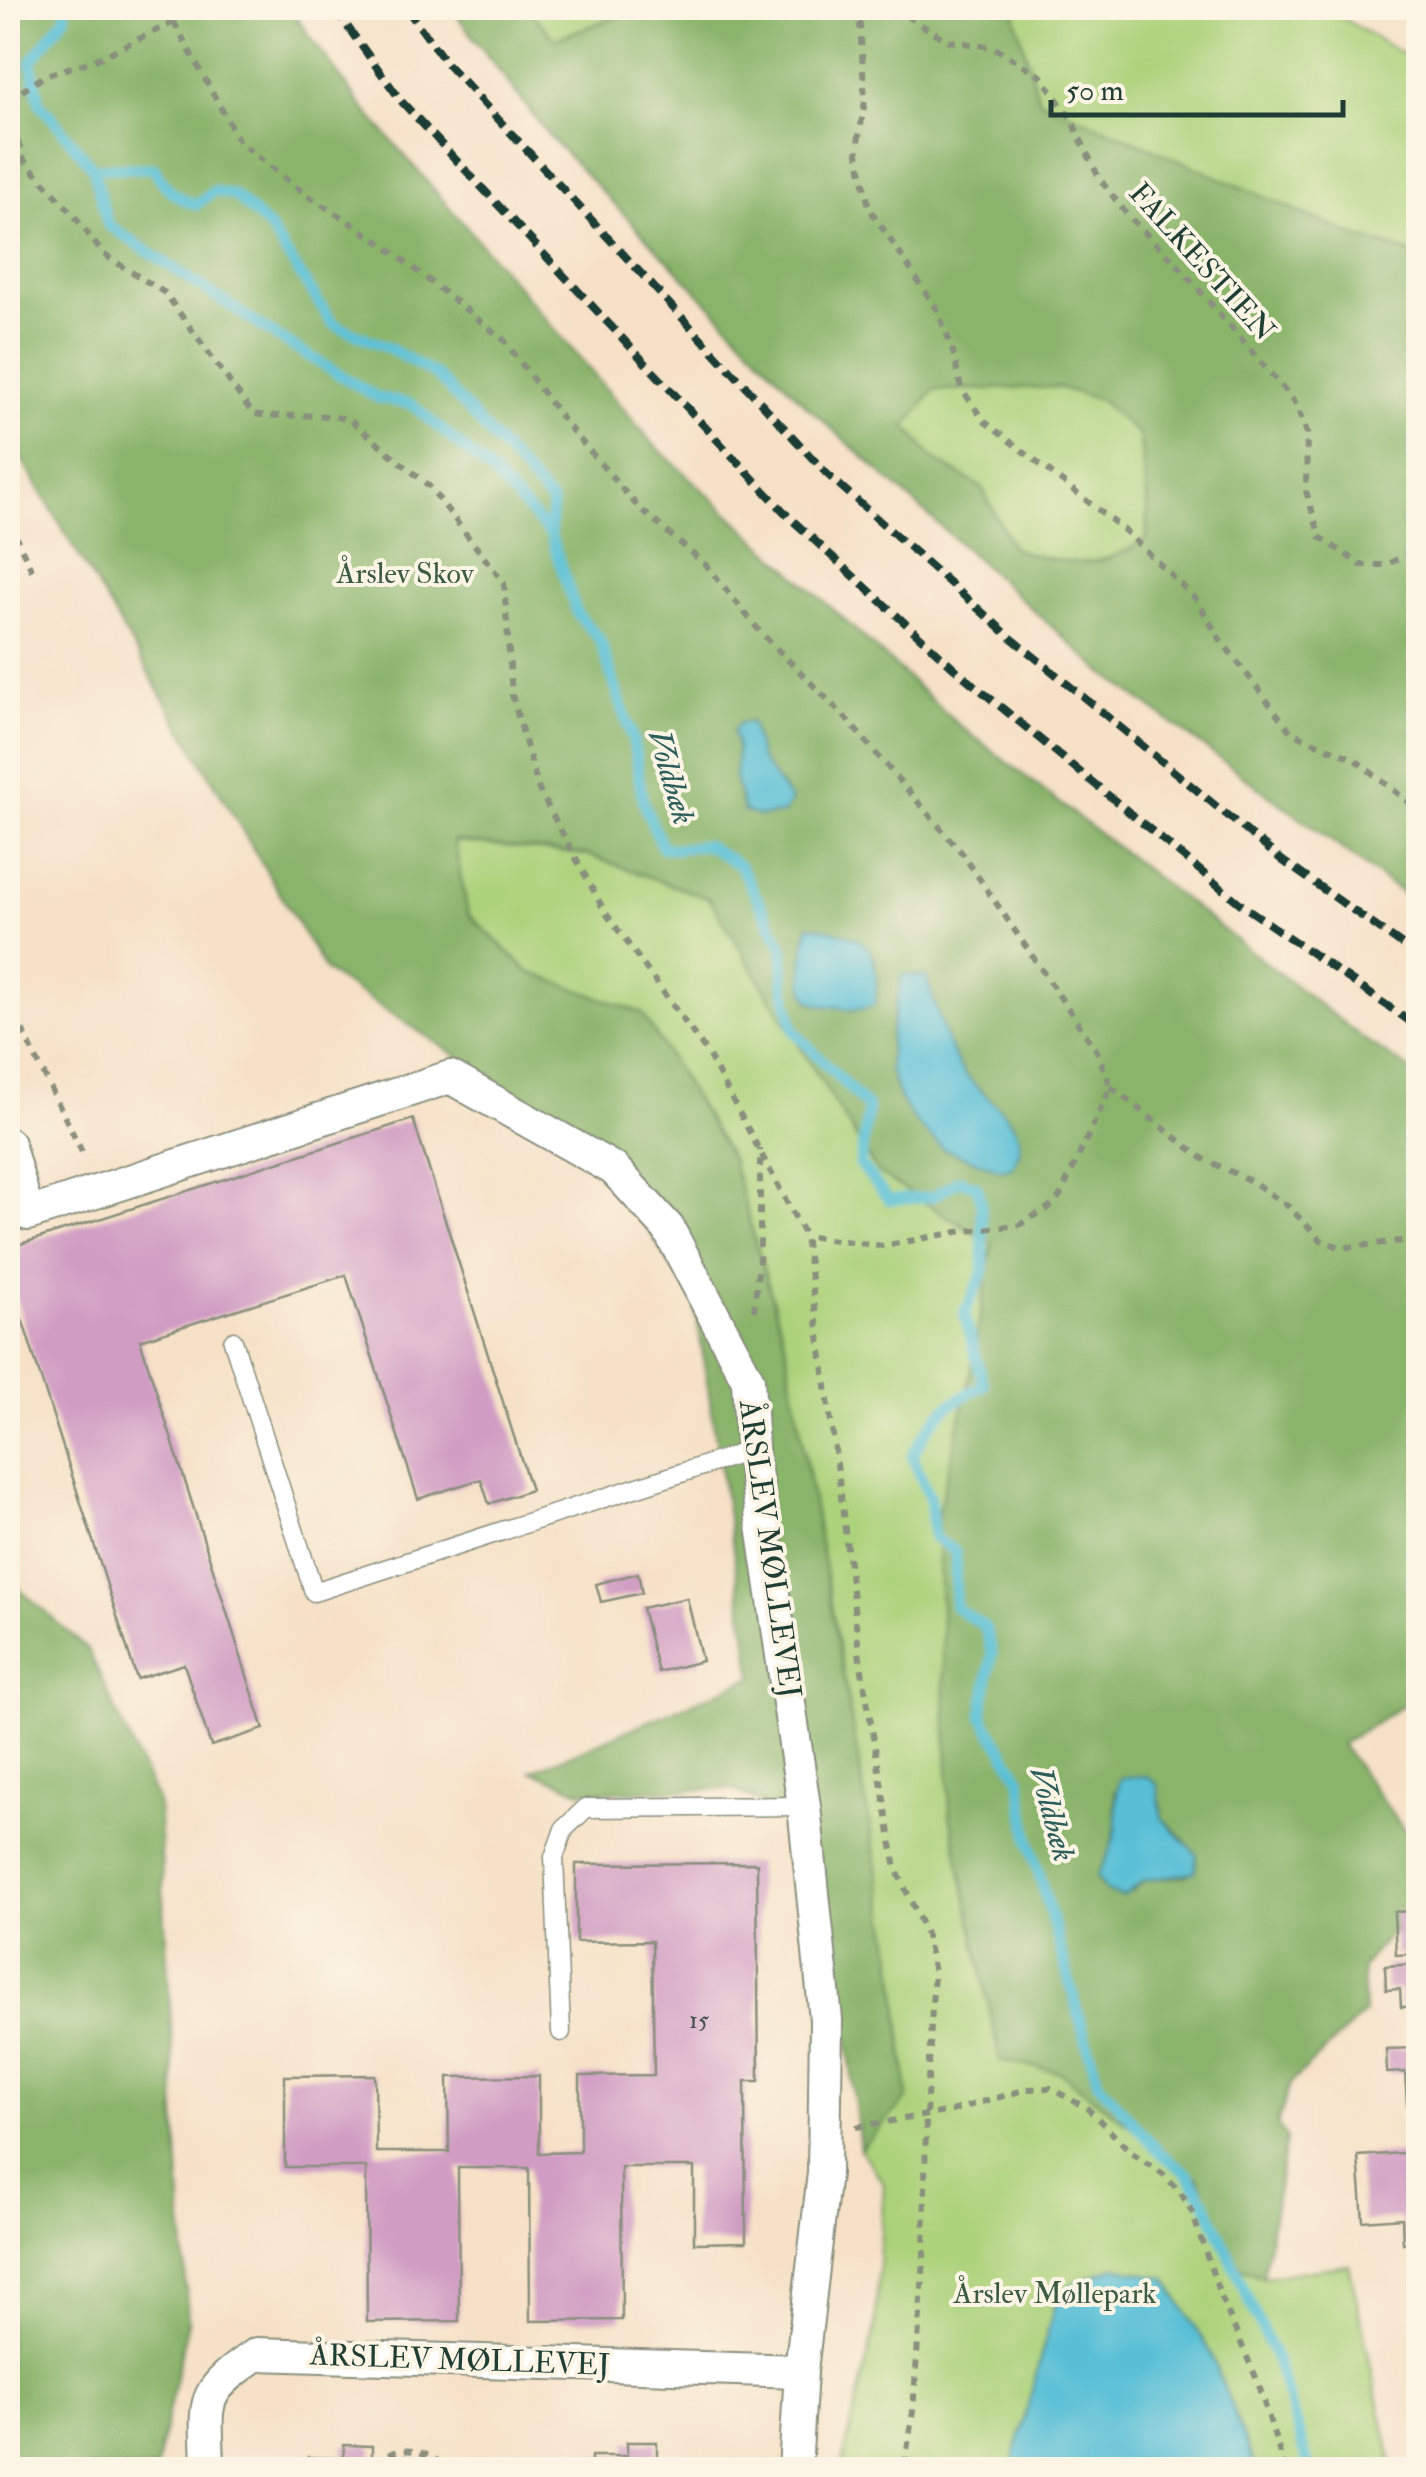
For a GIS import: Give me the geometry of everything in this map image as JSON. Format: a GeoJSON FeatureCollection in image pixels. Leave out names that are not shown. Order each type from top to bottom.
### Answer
{"type":"FeatureCollection","features":[{"type":"Feature","properties":{"kind":"street","name":"ÅRSLEV MØLLEVEJ"},"geometry":{"type":"LineString","coordinates":[[8,1144],[28,1214],[450,1077],[614,1170],[668,1228],[748,1380],[752,1450],[804,1806],[826,2020],[825,2128],[796,2470]]}},
{"type":"Feature","properties":{"kind":"street","name":"ÅRSLEV MØLLEVEJ"},"geometry":{"type":"LineString","coordinates":[[208,2470],[207,2400],[224,2377],[257,2354],[802,2370]]}},
{"type":"Feature","properties":{"kind":"lane"},"geometry":{"type":"LineString","coordinates":[[233,1342],[314,1592],[752,1450]]}},
{"type":"Feature","properties":{"kind":"lane"},"geometry":{"type":"LineString","coordinates":[[561,2032],[554,1857],[564,1829],[586,1808],[804,1806]]}},
{"type":"Feature","properties":{"kind":"path"},"geometry":{"type":"LineString","coordinates":[[166,8],[240,143],[304,193],[383,244],[504,340],[562,420],[638,507],[707,566],[762,634],[842,714],[962,853],[1097,1050],[1111,1086],[1202,1158],[1252,1182],[1290,1207],[1321,1240],[1342,1248],[1418,1239]]}},
{"type":"Feature","properties":{"kind":"path"},"geometry":{"type":"LineString","coordinates":[[852,8],[860,25],[864,101],[857,148],[868,208],[937,309],[952,348],[961,388],[984,421],[1123,530],[1195,598],[1220,639],[1291,732],[1354,760],[1418,808]]}},
{"type":"Feature","properties":{"kind":"path","name":"FALKESTIEN"},"geometry":{"type":"LineString","coordinates":[[893,8],[948,41],[993,47],[1041,76],[1071,118],[1098,178],[1296,402],[1306,433],[1306,491],[1320,537],[1361,565],[1385,564],[1418,550]]}},
{"type":"Feature","properties":{"kind":"path"},"geometry":{"type":"LineString","coordinates":[[174,22],[95,60],[46,75],[15,96],[8,116],[24,160],[103,254],[165,293],[253,414],[336,416],[350,420],[429,486],[504,583],[512,696],[539,790],[605,912],[708,1054],[804,1236],[860,1659],[896,1869],[925,1931],[934,1972],[924,2259],[913,2411],[904,2470]]}},
{"type":"Feature","properties":{"kind":"path"},"geometry":{"type":"LineString","coordinates":[[8,520],[34,575]]}},
{"type":"Feature","properties":{"kind":"path"},"geometry":{"type":"LineString","coordinates":[[8,1001],[82,1152]]}},
{"type":"Feature","properties":{"kind":"path"},"geometry":{"type":"LineString","coordinates":[[804,1236],[883,1246],[1019,1225],[1053,1205],[1111,1086]]}},
{"type":"Feature","properties":{"kind":"path"},"geometry":{"type":"LineString","coordinates":[[748,1380],[760,1251],[760,1148]]}},
{"type":"Feature","properties":{"kind":"path"},"geometry":{"type":"LineString","coordinates":[[825,2128],[872,2127],[1027,2089],[1050,2088],[1088,2109],[1119,2141],[1162,2173],[1192,2212],[1220,2295],[1258,2382],[1285,2470]]}},
{"type":"Feature","properties":{"kind":"path"},"geometry":{"type":"LineString","coordinates":[[388,2470],[389,2454],[400,2450],[428,2452],[454,2470]]}},
{"type":"Feature","properties":{"kind":"path"},"geometry":{"type":"LineString","coordinates":[[670,2459],[670,2470]]}},
{"type":"Feature","properties":{"kind":"green space","name":"Årslev Skov"},"geometry":{"type":"Polygon","coordinates":[[[8,8],[289,8],[361,105],[656,447],[959,725],[1369,1043],[1418,1075],[1418,1696],[1341,1744],[1418,1849],[1418,1900],[1362,1968],[1364,2013],[1290,2084],[1277,2125],[1286,2138],[1263,2277],[1240,2268],[1198,2178],[1060,2072],[1000,2060],[950,1816],[937,1517],[970,1378],[992,1244],[878,1173],[710,899],[589,855],[454,841],[468,914],[529,972],[642,1013],[731,1158],[785,1343],[894,1964],[908,2098],[860,2149],[835,1927],[799,1823],[733,1789],[583,1792],[532,1771],[753,1677],[694,1298],[590,1142],[326,971],[8,436],[8,8]],[[1115,1791],[1116,1826],[1108,1859],[1097,1876],[1106,1889],[1132,1892],[1142,1881],[1187,1875],[1186,1841],[1162,1818],[1161,1803],[1115,1791]]]}},
{"type":"Feature","properties":{"kind":"green space"},"geometry":{"type":"Polygon","coordinates":[[[451,8],[527,8],[555,39],[640,8],[1013,8],[1039,100],[1357,237],[1418,255],[1418,905],[1100,670],[807,406],[550,137],[451,8]],[[1058,387],[934,390],[906,426],[932,458],[982,488],[1013,549],[1049,559],[1098,561],[1114,557],[1147,538],[1147,494],[1139,435],[1100,400],[1058,387]]]}},
{"type":"Feature","properties":{"kind":"green space"},"geometry":{"type":"Polygon","coordinates":[[[527,8],[640,8],[555,39],[527,8]]]}},
{"type":"Feature","properties":{"kind":"green space"},"geometry":{"type":"Polygon","coordinates":[[[1013,8],[1325,8],[1418,63],[1418,255],[1357,237],[1038,100],[1013,8]]]}},
{"type":"Feature","properties":{"kind":"green space"},"geometry":{"type":"Polygon","coordinates":[[[1058,387],[1100,400],[1139,435],[1147,494],[1147,538],[1113,557],[1066,561],[1013,549],[982,488],[932,458],[905,426],[934,390],[1058,387]]]}},
{"type":"Feature","properties":{"kind":"green space","name":"Årslev Møllepark"},"geometry":{"type":"Polygon","coordinates":[[[453,841],[589,855],[710,899],[878,1173],[992,1244],[970,1378],[1000,2059],[1060,2072],[1198,2178],[1240,2268],[1264,2277],[1349,2265],[1393,2469],[841,2469],[875,2327],[884,2184],[860,2149],[908,2097],[894,1964],[785,1343],[731,1158],[642,1013],[529,972],[468,914],[453,841]]]}},
{"type":"Feature","properties":{"kind":"green space"},"geometry":{"type":"Polygon","coordinates":[[[8,1579],[88,1650],[158,1803],[188,2321],[156,2469],[8,2469],[8,1579]]]}},
{"type":"Feature","properties":{"kind":"water"},"geometry":{"type":"Polygon","coordinates":[[[751,722],[760,759],[791,800],[783,814],[760,816],[744,812],[735,777],[737,747],[733,731],[740,723],[751,722]]]}},
{"type":"Feature","properties":{"kind":"water"},"geometry":{"type":"Polygon","coordinates":[[[809,925],[845,934],[866,946],[875,967],[875,1004],[846,1009],[817,1004],[807,997],[803,965],[809,925]]]}},
{"type":"Feature","properties":{"kind":"water"},"geometry":{"type":"Polygon","coordinates":[[[902,974],[926,977],[959,1066],[1013,1124],[1019,1137],[1019,1151],[1013,1167],[1001,1170],[943,1149],[900,1100],[889,1068],[890,1035],[902,974]]]}},
{"type":"Feature","properties":{"kind":"water"},"geometry":{"type":"Polygon","coordinates":[[[1147,1776],[1157,1785],[1162,1818],[1197,1855],[1194,1872],[1143,1881],[1123,1897],[1106,1891],[1097,1876],[1115,1836],[1120,1778],[1147,1776]]]}},
{"type":"Feature","properties":{"kind":"water"},"geometry":{"type":"Polygon","coordinates":[[[1115,2267],[1166,2278],[1211,2354],[1256,2469],[1011,2469],[1054,2307],[1072,2284],[1115,2267]]]}},
{"type":"Feature","properties":{"kind":"building"},"geometry":{"type":"Polygon","coordinates":[[[413,1119],[531,1490],[489,1504],[481,1479],[418,1499],[346,1275],[140,1340],[264,1729],[211,1746],[184,1664],[137,1679],[8,1275],[8,1248],[413,1119]]]}},
{"type":"Feature","properties":{"kind":"building"},"geometry":{"type":"Polygon","coordinates":[[[638,1573],[642,1593],[601,1602],[596,1584],[638,1573]]]}},
{"type":"Feature","properties":{"kind":"building"},"geometry":{"type":"Polygon","coordinates":[[[687,1598],[702,1661],[658,1672],[642,1608],[687,1598]]]}},
{"type":"Feature","properties":{"kind":"building"},"geometry":{"type":"Polygon","coordinates":[[[757,1863],[759,2081],[745,2081],[746,2242],[694,2243],[694,2167],[621,2167],[622,2320],[530,2321],[529,2168],[458,2168],[459,2321],[367,2322],[366,2167],[285,2167],[285,2076],[375,2075],[376,2152],[449,2152],[448,2077],[539,2076],[539,2153],[580,2152],[580,2076],[654,2075],[652,1941],[576,1942],[576,1864],[757,1863]]]}},
{"type":"Feature","properties":{"kind":"building"},"geometry":{"type":"Polygon","coordinates":[[[1415,1911],[1417,1954],[1396,1955],[1394,1912],[1415,1911]]]}},
{"type":"Feature","properties":{"kind":"building"},"geometry":{"type":"Polygon","coordinates":[[[1418,1964],[1418,2007],[1401,2007],[1400,1989],[1386,1990],[1385,1966],[1418,1964]]]}},
{"type":"Feature","properties":{"kind":"building"},"geometry":{"type":"Polygon","coordinates":[[[1418,2048],[1418,2104],[1407,2104],[1405,2072],[1387,2073],[1386,2049],[1418,2048]]]}},
{"type":"Feature","properties":{"kind":"building"},"geometry":{"type":"Polygon","coordinates":[[[1418,2152],[1418,2242],[1403,2243],[1402,2218],[1363,2221],[1358,2156],[1418,2152]]]}},
{"type":"Feature","properties":{"kind":"building"},"geometry":{"type":"Polygon","coordinates":[[[627,2442],[657,2442],[657,2462],[649,2462],[649,2470],[591,2470],[591,2456],[627,2456],[627,2442]]]}},
{"type":"Feature","properties":{"kind":"building"},"geometry":{"type":"Polygon","coordinates":[[[344,2445],[372,2446],[372,2464],[365,2464],[365,2470],[308,2470],[308,2457],[344,2458],[344,2445]]]}},
{"type":"Feature","properties":{"kind":"waterway","name":"Voldbæk"},"geometry":{"type":"LineString","coordinates":[[66,8],[65,17],[31,62],[40,103],[93,168],[108,225],[378,398],[411,404],[488,469],[550,534],[577,614],[599,638],[633,740],[643,802],[662,847],[706,845],[740,866],[783,947],[784,985],[794,1031],[868,1108],[860,1165],[889,1200],[932,1197],[959,1180],[977,1186],[984,1271],[964,1314],[984,1385],[941,1413],[912,1456],[930,1498],[934,1538],[956,1552],[955,1607],[985,1627],[992,1653],[982,1716],[1020,1778],[1029,1839],[1098,2082],[1160,2153],[1187,2173],[1206,2203],[1277,2363],[1310,2470]]}},
{"type":"Feature","properties":{"kind":"waterway","name":"Voldbæk"},"geometry":{"type":"LineString","coordinates":[[93,168],[154,168],[171,191],[196,205],[214,191],[235,196],[269,228],[333,324],[389,348],[437,376],[552,503],[550,534]]}},
{"type":"Feature","properties":{"kind":"railway"},"geometry":{"type":"LineString","coordinates":[[334,8],[402,102],[790,518],[962,675],[1242,905],[1418,1027]]}},
{"type":"Feature","properties":{"kind":"railway"},"geometry":{"type":"LineString","coordinates":[[406,8],[447,64],[827,474],[1009,636],[1283,861],[1418,956]]}}]}
